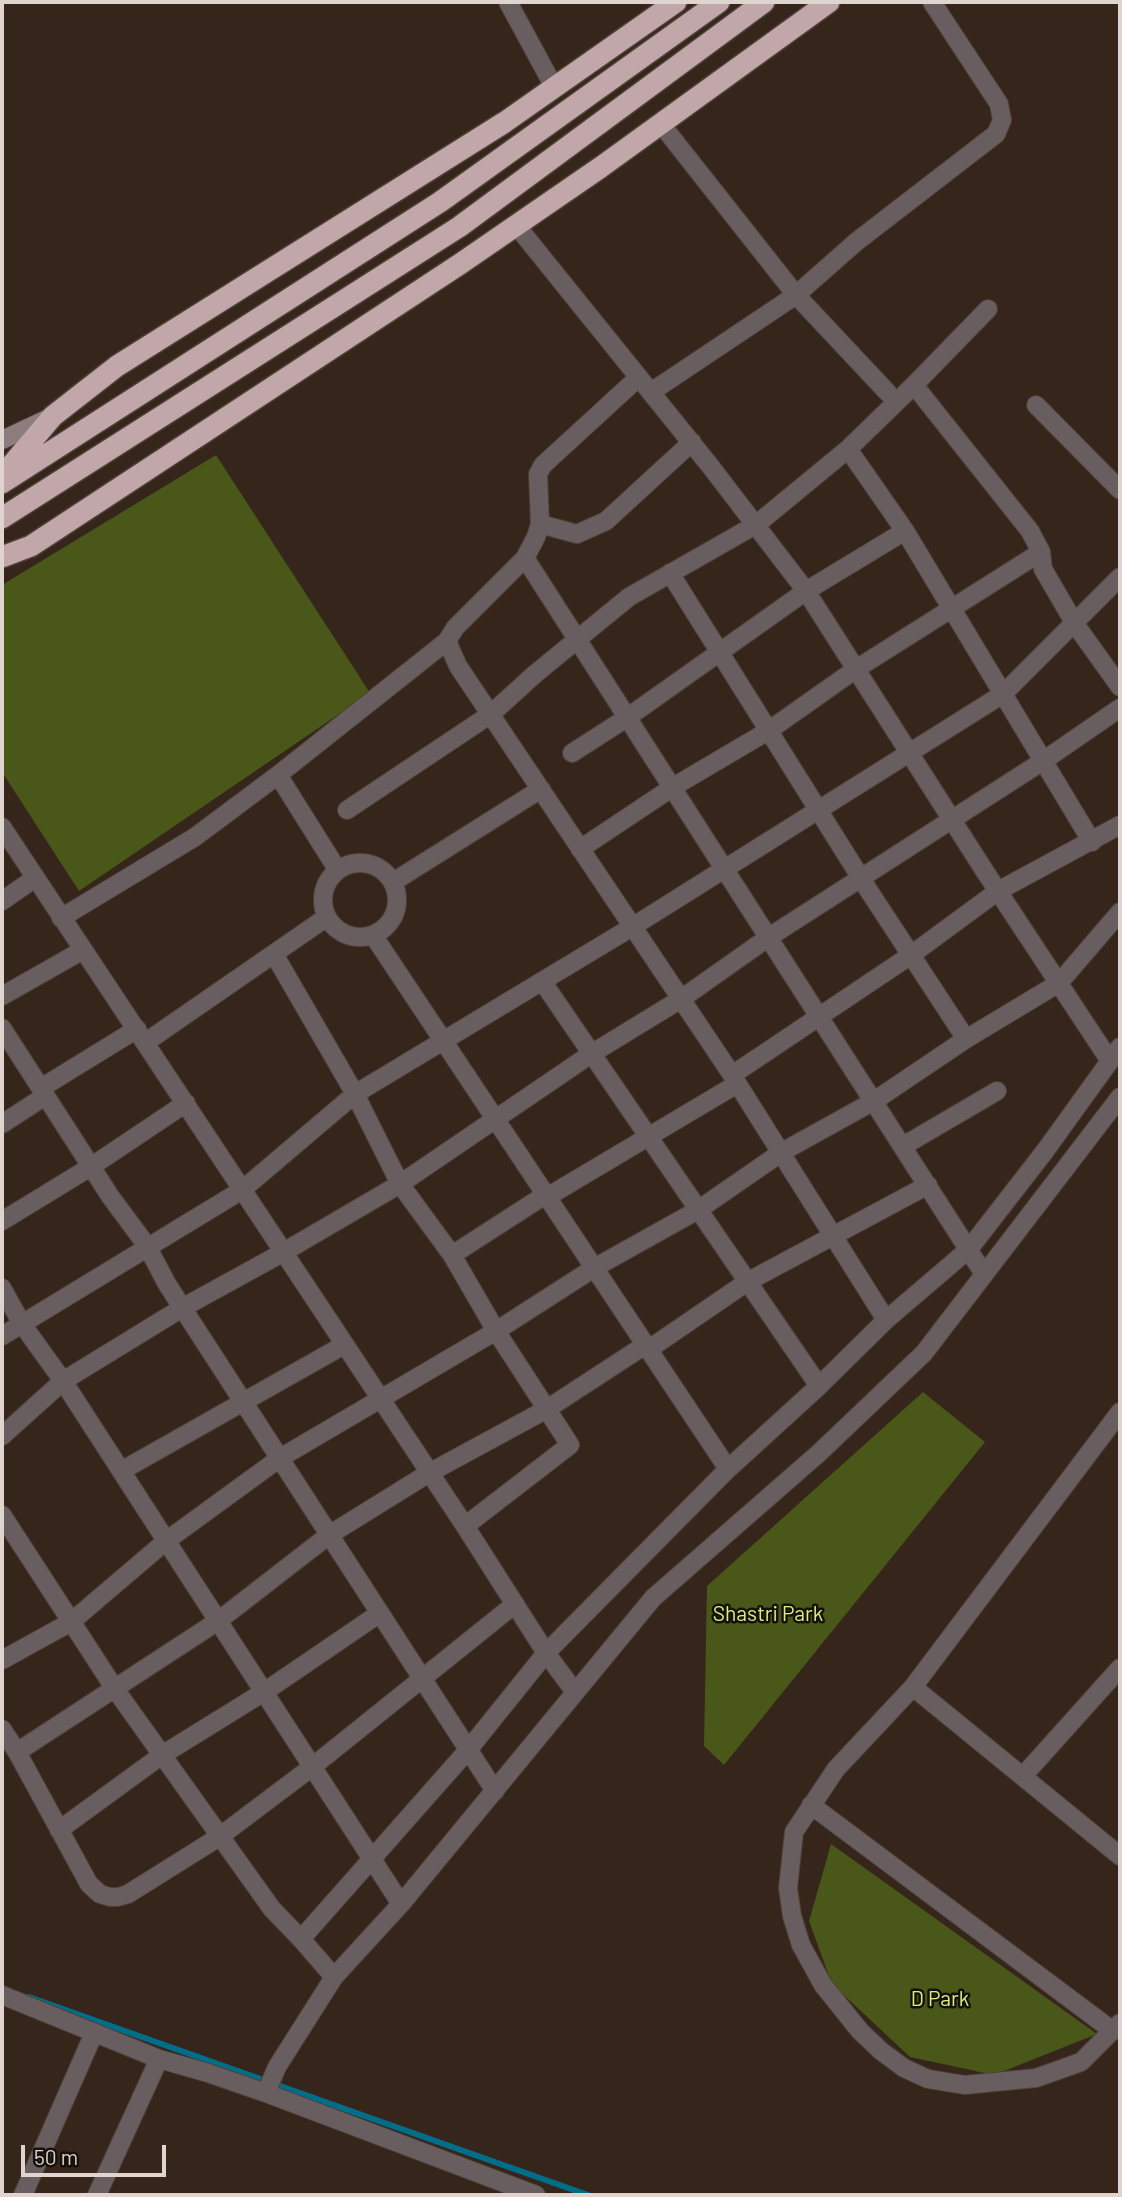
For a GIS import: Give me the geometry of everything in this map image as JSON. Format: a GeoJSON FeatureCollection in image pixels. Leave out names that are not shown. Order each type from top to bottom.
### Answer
{"type":"FeatureCollection","features":[{"type":"Feature","properties":{"kind":"highway"},"geometry":{"type":"LineString","coordinates":[[2,477],[53,416],[117,366],[505,122],[676,2]]}},
{"type":"Feature","properties":{"kind":"highway"},"geometry":{"type":"LineString","coordinates":[[2,483],[440,202],[719,2]]}},
{"type":"Feature","properties":{"kind":"highway"},"geometry":{"type":"LineString","coordinates":[[2,517],[458,227],[764,2]]}},
{"type":"Feature","properties":{"kind":"highway"},"geometry":{"type":"LineString","coordinates":[[2,557],[31,546],[516,225],[829,2]]}},
{"type":"Feature","properties":{"kind":"street"},"geometry":{"type":"LineString","coordinates":[[508,2],[554,87]]}},
{"type":"Feature","properties":{"kind":"street"},"geometry":{"type":"LineString","coordinates":[[651,392],[796,295],[856,242],[996,134],[1002,120],[999,104],[932,2]]}},
{"type":"Feature","properties":{"kind":"street"},"geometry":{"type":"LineString","coordinates":[[661,124],[796,295],[888,393]]}},
{"type":"Feature","properties":{"kind":"street"},"geometry":{"type":"LineString","coordinates":[[301,1939],[468,1750],[546,1654],[728,1469],[886,1320],[969,1249],[1045,1151],[1115,1054],[1059,984],[806,591],[757,524],[516,225]]}},
{"type":"Feature","properties":{"kind":"street"},"geometry":{"type":"LineString","coordinates":[[347,810],[491,714],[629,597],[757,524],[848,449],[988,309]]}},
{"type":"Feature","properties":{"kind":"street"},"geometry":{"type":"LineString","coordinates":[[61,918],[185,843],[278,775],[447,641],[455,628],[525,558],[539,526],[538,474],[542,465],[639,377]]}},
{"type":"Feature","properties":{"kind":"street"},"geometry":{"type":"LineString","coordinates":[[914,385],[1030,531],[1041,552],[1043,569],[1075,624],[1120,687]]}},
{"type":"Feature","properties":{"kind":"street"},"geometry":{"type":"LineString","coordinates":[[1036,405],[1120,490]]}},
{"type":"Feature","properties":{"kind":"street"},"geometry":{"type":"LineString","coordinates":[[2,440],[53,416]]}},
{"type":"Feature","properties":{"kind":"street"},"geometry":{"type":"LineString","coordinates":[[539,526],[577,534],[606,521],[692,442]]}},
{"type":"Feature","properties":{"kind":"street"},"geometry":{"type":"LineString","coordinates":[[848,449],[905,531],[1092,842]]}},
{"type":"Feature","properties":{"kind":"street"},"geometry":{"type":"LineString","coordinates":[[572,753],[628,717],[806,591],[905,531]]}},
{"type":"Feature","properties":{"kind":"street"},"geometry":{"type":"LineString","coordinates":[[2,565],[31,546]]}},
{"type":"Feature","properties":{"kind":"street"},"geometry":{"type":"LineString","coordinates":[[580,849],[673,787],[768,731],[856,669],[1041,552]]}},
{"type":"Feature","properties":{"kind":"street"},"geometry":{"type":"LineString","coordinates":[[525,558],[984,1274]]}},
{"type":"Feature","properties":{"kind":"street"},"geometry":{"type":"LineString","coordinates":[[670,573],[818,810],[967,1039]]}},
{"type":"Feature","properties":{"kind":"street"},"geometry":{"type":"LineString","coordinates":[[2,1336],[243,1190],[355,1094],[632,927],[1003,694],[1120,577]]}},
{"type":"Feature","properties":{"kind":"street"},"geometry":{"type":"LineString","coordinates":[[447,641],[458,666],[735,1080],[886,1320]]}},
{"type":"Feature","properties":{"kind":"street"},"geometry":{"type":"LineString","coordinates":[[2,1436],[62,1381],[182,1308],[400,1184],[591,1054],[681,999],[769,937],[953,820],[1120,708]]}},
{"type":"Feature","properties":{"kind":"street"},"geometry":{"type":"LineString","coordinates":[[278,775],[337,869]]}},
{"type":"Feature","properties":{"kind":"street"},"geometry":{"type":"LineString","coordinates":[[393,882],[541,789]]}},
{"type":"Feature","properties":{"kind":"street"},"geometry":{"type":"LineString","coordinates":[[452,1255],[545,1195],[649,1137],[735,1080],[820,1016],[911,955],[998,891],[1120,825]]}},
{"type":"Feature","properties":{"kind":"street"},"geometry":{"type":"LineString","coordinates":[[2,827],[465,1526],[546,1654],[575,1692]]}},
{"type":"Feature","properties":{"kind":"street"},"geometry":{"type":"LineString","coordinates":[[368,863],[378,867],[393,882],[396,892],[395,913],[382,930],[362,937],[341,933],[327,917],[323,907],[324,886],[337,869],[347,864],[368,863]]}},
{"type":"Feature","properties":{"kind":"street"},"geometry":{"type":"LineString","coordinates":[[2,901],[35,878]]}},
{"type":"Feature","properties":{"kind":"street"},"geometry":{"type":"LineString","coordinates":[[2,1660],[71,1622],[166,1541],[280,1458],[496,1331],[594,1268],[698,1210],[782,1152],[874,1101],[967,1039],[1059,984],[1120,912]]}},
{"type":"Feature","properties":{"kind":"street"},"geometry":{"type":"LineString","coordinates":[[2,1124],[43,1092],[141,1036],[274,954],[327,917]]}},
{"type":"Feature","properties":{"kind":"street"},"geometry":{"type":"LineString","coordinates":[[373,935],[728,1469]]}},
{"type":"Feature","properties":{"kind":"street"},"geometry":{"type":"LineString","coordinates":[[2,996],[83,950]]}},
{"type":"Feature","properties":{"kind":"street"},"geometry":{"type":"LineString","coordinates":[[274,954],[355,1094],[400,1184],[452,1255],[496,1331],[570,1445],[465,1526]]}},
{"type":"Feature","properties":{"kind":"street"},"geometry":{"type":"LineString","coordinates":[[542,981],[819,1386]]}},
{"type":"Feature","properties":{"kind":"street"},"geometry":{"type":"LineString","coordinates":[[2,1028],[495,1791]]}},
{"type":"Feature","properties":{"kind":"street"},"geometry":{"type":"LineString","coordinates":[[903,1146],[998,1091]]}},
{"type":"Feature","properties":{"kind":"street"},"geometry":{"type":"LineString","coordinates":[[267,2090],[276,2067],[334,1977],[401,1904],[653,1598],[819,1453],[924,1353],[1120,1097]]}},
{"type":"Feature","properties":{"kind":"street"},"geometry":{"type":"LineString","coordinates":[[2,1220],[92,1166],[186,1103]]}},
{"type":"Feature","properties":{"kind":"street"},"geometry":{"type":"LineString","coordinates":[[17,1752],[218,1621],[329,1535],[429,1473],[547,1409],[639,1349],[649,1349],[747,1282],[928,1185]]}},
{"type":"Feature","properties":{"kind":"street"},"geometry":{"type":"LineString","coordinates":[[2,1288],[22,1324],[121,1471],[401,1904]]}},
{"type":"Feature","properties":{"kind":"street"},"geometry":{"type":"LineString","coordinates":[[121,1471],[344,1345]]}},
{"type":"Feature","properties":{"kind":"street"},"geometry":{"type":"LineString","coordinates":[[811,1805],[1117,2027],[1081,2062],[1036,2078],[965,2085],[929,2079],[904,2068],[881,2051],[860,2031],[823,1985],[801,1945],[792,1916],[788,1888],[794,1832],[811,1805],[836,1769],[913,1688],[1120,1412]]}},
{"type":"Feature","properties":{"kind":"street"},"geometry":{"type":"LineString","coordinates":[[5,1527],[219,1837],[272,1909],[334,1977]]}},
{"type":"Feature","properties":{"kind":"street"},"geometry":{"type":"LineString","coordinates":[[2,1729],[89,1884],[100,1894],[110,1897],[128,1894],[219,1837],[312,1767],[515,1604]]}},
{"type":"Feature","properties":{"kind":"street"},"geometry":{"type":"LineString","coordinates":[[59,1830],[162,1755],[263,1692],[380,1613]]}},
{"type":"Feature","properties":{"kind":"street"},"geometry":{"type":"LineString","coordinates":[[1023,1776],[1120,1668]]}},
{"type":"Feature","properties":{"kind":"street"},"geometry":{"type":"LineString","coordinates":[[913,1688],[1120,1856]]}},
{"type":"Feature","properties":{"kind":"street"},"geometry":{"type":"LineString","coordinates":[[2,1995],[159,2059],[267,2090],[536,2195]]}},
{"type":"Feature","properties":{"kind":"street"},"geometry":{"type":"LineString","coordinates":[[23,2195],[94,2033]]}},
{"type":"Feature","properties":{"kind":"street"},"geometry":{"type":"LineString","coordinates":[[97,2195],[159,2059]]}},
{"type":"Feature","properties":{"kind":"green space"},"geometry":{"type":"Polygon","coordinates":[[[216,455],[370,693],[79,891],[2,772],[2,585],[216,455]]]}},
{"type":"Feature","properties":{"kind":"green space","name":"Shastri Park"},"geometry":{"type":"Polygon","coordinates":[[[923,1392],[985,1442],[724,1765],[704,1746],[707,1586],[923,1392]]]}},
{"type":"Feature","properties":{"kind":"green space","name":"D Park"},"geometry":{"type":"Polygon","coordinates":[[[831,1844],[1097,2034],[994,2075],[910,2057],[832,1984],[809,1921],[831,1844]]]}},
{"type":"Feature","properties":{"kind":"waterway"},"geometry":{"type":"LineString","coordinates":[[29,1997],[588,2195]]}}]}
